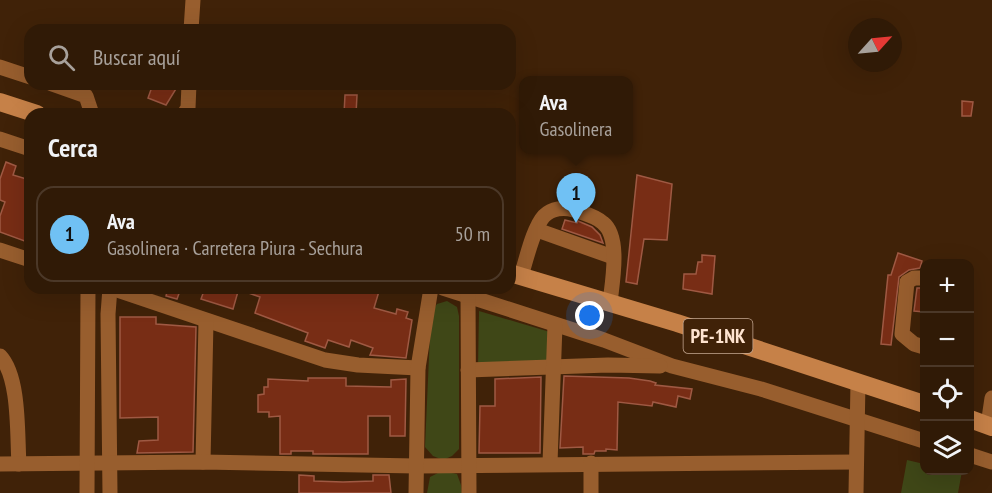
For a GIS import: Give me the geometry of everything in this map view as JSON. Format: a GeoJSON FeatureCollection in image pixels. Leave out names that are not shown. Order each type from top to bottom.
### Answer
{"type":"FeatureCollection","features":[{"type":"Feature","properties":{"kind":"main road"},"geometry":{"type":"LineString","coordinates":[[0,102],[24,110]]}},
{"type":"Feature","properties":{"kind":"main road","name":"PE-1NK"},"geometry":{"type":"LineString","coordinates":[[516,274],[920,403]]}},
{"type":"Feature","properties":{"kind":"main road"},"geometry":{"type":"LineString","coordinates":[[974,421],[990,426]]}},
{"type":"Feature","properties":{"kind":"street"},"geometry":{"type":"LineString","coordinates":[[191,24],[193,0]]}},
{"type":"Feature","properties":{"kind":"street"},"geometry":{"type":"LineString","coordinates":[[0,68],[24,75]]}},
{"type":"Feature","properties":{"kind":"street"},"geometry":{"type":"LineString","coordinates":[[69,90],[86,96],[90,108]]}},
{"type":"Feature","properties":{"kind":"street"},"geometry":{"type":"LineString","coordinates":[[188,108],[189,90]]}},
{"type":"Feature","properties":{"kind":"street"},"geometry":{"type":"LineString","coordinates":[[0,139],[24,147]]}},
{"type":"Feature","properties":{"kind":"street"},"geometry":{"type":"LineString","coordinates":[[516,274],[544,216],[565,207],[604,223],[611,235],[615,267],[610,303]]}},
{"type":"Feature","properties":{"kind":"street"},"geometry":{"type":"LineString","coordinates":[[537,230],[613,257]]}},
{"type":"Feature","properties":{"kind":"street"},"geometry":{"type":"LineString","coordinates":[[0,250],[24,258]]}},
{"type":"Feature","properties":{"kind":"street"},"geometry":{"type":"LineString","coordinates":[[920,278],[914,278],[908,282],[902,334],[914,344],[920,345]]}},
{"type":"Feature","properties":{"kind":"street"},"geometry":{"type":"LineString","coordinates":[[87,493],[88,294]]}},
{"type":"Feature","properties":{"kind":"street"},"geometry":{"type":"LineString","coordinates":[[110,294],[110,493]]}},
{"type":"Feature","properties":{"kind":"street"},"geometry":{"type":"LineString","coordinates":[[127,294],[325,360],[358,365],[418,368]]}},
{"type":"Feature","properties":{"kind":"street"},"geometry":{"type":"LineString","coordinates":[[416,493],[418,368],[430,294]]}},
{"type":"Feature","properties":{"kind":"street"},"geometry":{"type":"LineString","coordinates":[[469,294],[469,493]]}},
{"type":"Feature","properties":{"kind":"street"},"geometry":{"type":"LineString","coordinates":[[477,294],[555,325],[672,366],[761,389],[920,440]]}},
{"type":"Feature","properties":{"kind":"street"},"geometry":{"type":"LineString","coordinates":[[203,462],[206,321]]}},
{"type":"Feature","properties":{"kind":"street"},"geometry":{"type":"LineString","coordinates":[[550,463],[555,325]]}},
{"type":"Feature","properties":{"kind":"street"},"geometry":{"type":"LineString","coordinates":[[0,356],[6,362],[14,382],[19,464]]}},
{"type":"Feature","properties":{"kind":"street"},"geometry":{"type":"LineString","coordinates":[[468,370],[608,364],[672,366]]}},
{"type":"Feature","properties":{"kind":"street"},"geometry":{"type":"LineString","coordinates":[[856,493],[858,382]]}},
{"type":"Feature","properties":{"kind":"street"},"geometry":{"type":"LineString","coordinates":[[990,426],[992,398]]}},
{"type":"Feature","properties":{"kind":"street"},"geometry":{"type":"LineString","coordinates":[[974,457],[992,462]]}},
{"type":"Feature","properties":{"kind":"street"},"geometry":{"type":"LineString","coordinates":[[0,464],[203,462],[416,466],[856,462]]}},
{"type":"Feature","properties":{"kind":"street"},"geometry":{"type":"LineString","coordinates":[[591,463],[591,493]]}},
{"type":"Feature","properties":{"kind":"green space"},"geometry":{"type":"Polygon","coordinates":[[[447,301],[457,307],[459,316],[459,449],[452,456],[443,460],[433,456],[425,447],[431,312],[437,304],[447,301]]]}},
{"type":"Feature","properties":{"kind":"green space"},"geometry":{"type":"Polygon","coordinates":[[[479,311],[550,332],[549,364],[478,367],[479,311]]]}},
{"type":"Feature","properties":{"kind":"green space"},"geometry":{"type":"Polygon","coordinates":[[[907,460],[920,463],[920,475],[961,475],[958,493],[901,493],[907,460]]]}},
{"type":"Feature","properties":{"kind":"green space"},"geometry":{"type":"Polygon","coordinates":[[[442,471],[457,474],[462,493],[427,493],[430,477],[442,471]]]}},
{"type":"Feature","properties":{"kind":"building"},"geometry":{"type":"Polygon","coordinates":[[[151,90],[175,90],[166,105],[148,98],[151,90]]]}},
{"type":"Feature","properties":{"kind":"building"},"geometry":{"type":"Polygon","coordinates":[[[345,95],[357,95],[356,108],[344,108],[345,95]]]}},
{"type":"Feature","properties":{"kind":"building"},"geometry":{"type":"Polygon","coordinates":[[[962,101],[973,102],[971,116],[962,116],[962,101]]]}},
{"type":"Feature","properties":{"kind":"building"},"geometry":{"type":"Polygon","coordinates":[[[6,162],[16,166],[13,175],[24,178],[24,241],[0,232],[0,216],[5,202],[0,200],[0,179],[6,162]]]}},
{"type":"Feature","properties":{"kind":"building"},"geometry":{"type":"Polygon","coordinates":[[[637,175],[672,184],[667,240],[644,239],[637,284],[626,282],[637,175]]]}},
{"type":"Feature","properties":{"kind":"building"},"geometry":{"type":"Polygon","coordinates":[[[565,220],[577,223],[578,221],[592,227],[600,235],[603,243],[562,229],[565,220]]]}},
{"type":"Feature","properties":{"kind":"building"},"geometry":{"type":"Polygon","coordinates":[[[898,253],[920,260],[920,268],[909,270],[899,277],[891,345],[881,344],[888,275],[891,275],[898,253]]]}},
{"type":"Feature","properties":{"kind":"building"},"geometry":{"type":"Polygon","coordinates":[[[702,255],[715,256],[712,294],[683,289],[684,274],[696,274],[698,262],[702,262],[702,255]]]}},
{"type":"Feature","properties":{"kind":"building"},"geometry":{"type":"Polygon","coordinates":[[[917,288],[920,288],[920,312],[914,311],[917,288]]]}},
{"type":"Feature","properties":{"kind":"building"},"geometry":{"type":"Polygon","coordinates":[[[166,294],[179,294],[177,299],[166,296],[166,294]]]}},
{"type":"Feature","properties":{"kind":"building"},"geometry":{"type":"Polygon","coordinates":[[[203,294],[237,294],[233,309],[201,299],[203,294]]]}},
{"type":"Feature","properties":{"kind":"building"},"geometry":{"type":"Polygon","coordinates":[[[251,294],[378,294],[374,308],[396,314],[397,309],[408,312],[406,318],[412,320],[406,358],[370,355],[373,348],[351,340],[349,347],[328,340],[325,348],[305,341],[308,333],[255,313],[260,297],[251,294]]]}},
{"type":"Feature","properties":{"kind":"building"},"geometry":{"type":"Polygon","coordinates":[[[120,317],[156,317],[156,324],[196,327],[193,452],[137,453],[139,441],[158,440],[158,417],[120,418],[120,317]]]}},
{"type":"Feature","properties":{"kind":"building"},"geometry":{"type":"Polygon","coordinates":[[[564,376],[629,378],[650,381],[656,383],[655,385],[692,389],[690,399],[678,396],[676,407],[653,402],[652,406],[618,402],[617,450],[606,449],[606,451],[595,451],[594,454],[583,454],[583,447],[560,448],[564,376]]]}},
{"type":"Feature","properties":{"kind":"building"},"geometry":{"type":"Polygon","coordinates":[[[541,377],[540,453],[479,453],[480,406],[495,406],[495,379],[541,377]]]}},
{"type":"Feature","properties":{"kind":"building"},"geometry":{"type":"Polygon","coordinates":[[[308,378],[346,378],[346,386],[391,387],[391,380],[406,379],[405,436],[390,436],[390,416],[368,416],[368,454],[313,454],[313,451],[291,451],[291,454],[280,454],[280,416],[269,417],[269,412],[258,412],[258,395],[264,394],[264,387],[268,387],[268,379],[308,381],[308,378]]]}},
{"type":"Feature","properties":{"kind":"building"},"geometry":{"type":"Polygon","coordinates":[[[299,475],[314,476],[314,481],[343,482],[373,481],[373,475],[389,475],[391,493],[299,493],[299,475]]]}},
{"type":"Feature","properties":{"kind":"place","name":"Ava"},"geometry":{"type":"Point","coordinates":[576,223]}}]}
